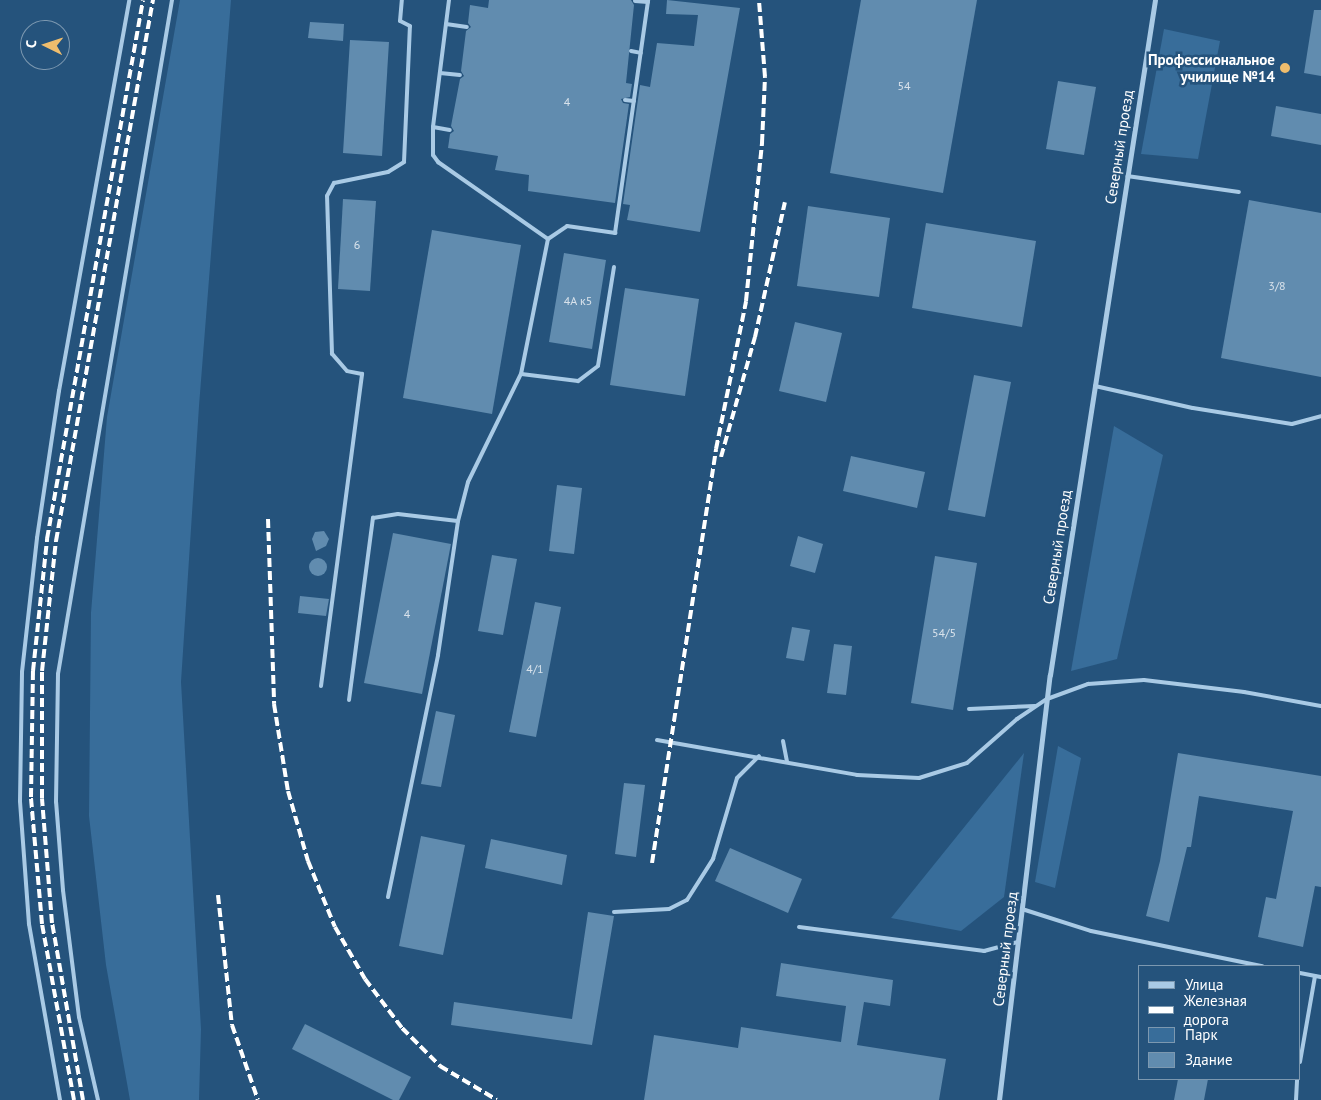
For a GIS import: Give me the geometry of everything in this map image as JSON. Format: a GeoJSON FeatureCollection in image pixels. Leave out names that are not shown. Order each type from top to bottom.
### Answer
{"type":"FeatureCollection","features":[{"type":"Feature","properties":{"kind":"street","name":"Северный проезд"},"geometry":{"type":"LineString","coordinates":[[999,1100],[1047,699],[1155,0]]}},
{"type":"Feature","properties":{"kind":"lane"},"geometry":{"type":"LineString","coordinates":[[60,1100],[29,924],[20,801],[22,672],[37,538],[59,391],[129,0]]}},
{"type":"Feature","properties":{"kind":"lane"},"geometry":{"type":"LineString","coordinates":[[98,1100],[80,1017],[63,890],[56,802],[58,674],[172,0]]}},
{"type":"Feature","properties":{"kind":"lane"},"geometry":{"type":"LineString","coordinates":[[321,686],[362,374],[347,371],[332,354],[328,196],[334,183],[388,172],[404,162],[410,26],[400,21],[402,0]]}},
{"type":"Feature","properties":{"kind":"lane"},"geometry":{"type":"LineString","coordinates":[[449,0],[431,147],[438,162],[548,239]]}},
{"type":"Feature","properties":{"kind":"lane"},"geometry":{"type":"LineString","coordinates":[[388,897],[438,655],[458,521],[468,482],[521,374],[548,239],[567,226],[615,233],[648,1],[635,1]]}},
{"type":"Feature","properties":{"kind":"lane"},"geometry":{"type":"LineString","coordinates":[[446,24],[467,27]]}},
{"type":"Feature","properties":{"kind":"lane"},"geometry":{"type":"LineString","coordinates":[[631,51],[641,53]]}},
{"type":"Feature","properties":{"kind":"lane"},"geometry":{"type":"LineString","coordinates":[[440,73],[460,75]]}},
{"type":"Feature","properties":{"kind":"lane"},"geometry":{"type":"LineString","coordinates":[[625,100],[634,100]]}},
{"type":"Feature","properties":{"kind":"lane"},"geometry":{"type":"LineString","coordinates":[[433,127],[450,130]]}},
{"type":"Feature","properties":{"kind":"lane"},"geometry":{"type":"LineString","coordinates":[[620,152],[627,154]]}},
{"type":"Feature","properties":{"kind":"lane"},"geometry":{"type":"LineString","coordinates":[[1127,176],[1238,192]]}},
{"type":"Feature","properties":{"kind":"lane"},"geometry":{"type":"LineString","coordinates":[[521,374],[578,381],[598,366],[614,267]]}},
{"type":"Feature","properties":{"kind":"lane"},"geometry":{"type":"LineString","coordinates":[[1095,386],[1210,411],[1292,424],[1321,416]]}},
{"type":"Feature","properties":{"kind":"lane"},"geometry":{"type":"LineString","coordinates":[[349,700],[373,518],[398,514],[458,521]]}},
{"type":"Feature","properties":{"kind":"lane"},"geometry":{"type":"LineString","coordinates":[[656,740],[759,756],[857,775],[920,778],[967,763],[1047,699],[1088,684],[1144,680],[1244,692],[1321,706]]}},
{"type":"Feature","properties":{"kind":"lane"},"geometry":{"type":"LineString","coordinates":[[969,709],[1037,706]]}},
{"type":"Feature","properties":{"kind":"lane"},"geometry":{"type":"LineString","coordinates":[[783,741],[787,762]]}},
{"type":"Feature","properties":{"kind":"lane"},"geometry":{"type":"LineString","coordinates":[[614,912],[669,909],[687,900],[713,859],[738,778],[759,756]]}},
{"type":"Feature","properties":{"kind":"lane"},"geometry":{"type":"LineString","coordinates":[[1022,909],[1091,931],[1257,965]]}},
{"type":"Feature","properties":{"kind":"lane"},"geometry":{"type":"LineString","coordinates":[[799,927],[984,951],[1018,942]]}},
{"type":"Feature","properties":{"kind":"lane"},"geometry":{"type":"LineString","coordinates":[[1301,973],[1321,978]]}},
{"type":"Feature","properties":{"kind":"lane"},"geometry":{"type":"LineString","coordinates":[[1301,1056],[1315,976]]}},
{"type":"Feature","properties":{"kind":"lane"},"geometry":{"type":"LineString","coordinates":[[1296,1100],[1297,1080]]}},
{"type":"Feature","properties":{"kind":"green space"},"geometry":{"type":"Polygon","coordinates":[[[180,0],[231,0],[199,406],[181,682],[201,1029],[199,1100],[130,1100],[106,965],[89,816],[91,613],[107,417],[180,0]]]}},
{"type":"Feature","properties":{"kind":"green space"},"geometry":{"type":"Polygon","coordinates":[[[1164,29],[1220,41],[1198,159],[1141,154],[1164,29]]]}},
{"type":"Feature","properties":{"kind":"green space"},"geometry":{"type":"Polygon","coordinates":[[[1114,426],[1163,455],[1117,659],[1071,671],[1114,426]]]}},
{"type":"Feature","properties":{"kind":"green space"},"geometry":{"type":"Polygon","coordinates":[[[1058,746],[1081,758],[1055,888],[1035,882],[1058,746]]]}},
{"type":"Feature","properties":{"kind":"green space"},"geometry":{"type":"Polygon","coordinates":[[[1024,753],[1004,897],[961,931],[891,918],[1024,753]]]}},
{"type":"Feature","properties":{"kind":"building"},"geometry":{"type":"Polygon","coordinates":[[[489,0],[631,0],[634,5],[626,83],[632,84],[630,97],[621,99],[623,103],[629,104],[615,203],[528,191],[529,175],[495,170],[498,156],[448,148],[450,134],[454,131],[451,126],[460,79],[464,76],[461,71],[466,31],[471,27],[468,23],[470,5],[488,8],[489,0]]]}},
{"type":"Feature","properties":{"kind":"building"},"geometry":{"type":"Polygon","coordinates":[[[667,0],[740,8],[700,232],[627,220],[630,205],[623,204],[640,85],[650,87],[657,43],[694,46],[698,15],[666,14],[667,0]]]}},
{"type":"Feature","properties":{"kind":"building"},"geometry":{"type":"Polygon","coordinates":[[[861,0],[977,0],[943,193],[830,173],[861,0]]]}},
{"type":"Feature","properties":{"kind":"building"},"geometry":{"type":"Polygon","coordinates":[[[1314,10],[1321,10],[1321,76],[1304,73],[1314,10]]]}},
{"type":"Feature","properties":{"kind":"building"},"geometry":{"type":"Polygon","coordinates":[[[310,22],[344,24],[343,41],[308,38],[310,22]]]}},
{"type":"Feature","properties":{"kind":"building"},"geometry":{"type":"Polygon","coordinates":[[[350,40],[389,42],[382,156],[343,153],[350,40]]]}},
{"type":"Feature","properties":{"kind":"building"},"geometry":{"type":"Polygon","coordinates":[[[1058,81],[1096,87],[1084,155],[1046,149],[1058,81]]]}},
{"type":"Feature","properties":{"kind":"building"},"geometry":{"type":"Polygon","coordinates":[[[1276,106],[1321,114],[1321,145],[1271,136],[1276,106]]]}},
{"type":"Feature","properties":{"kind":"building"},"geometry":{"type":"Polygon","coordinates":[[[343,199],[376,201],[370,291],[338,289],[343,199]]]}},
{"type":"Feature","properties":{"kind":"building"},"geometry":{"type":"Polygon","coordinates":[[[1249,200],[1321,213],[1321,377],[1221,358],[1249,200]]]}},
{"type":"Feature","properties":{"kind":"building"},"geometry":{"type":"Polygon","coordinates":[[[808,206],[890,218],[879,297],[797,286],[808,206]]]}},
{"type":"Feature","properties":{"kind":"building"},"geometry":{"type":"Polygon","coordinates":[[[926,223],[1036,241],[1022,327],[912,308],[926,223]]]}},
{"type":"Feature","properties":{"kind":"building"},"geometry":{"type":"Polygon","coordinates":[[[432,230],[521,245],[492,414],[403,398],[432,230]]]}},
{"type":"Feature","properties":{"kind":"building"},"geometry":{"type":"Polygon","coordinates":[[[564,253],[606,260],[592,349],[549,342],[564,253]]]}},
{"type":"Feature","properties":{"kind":"building"},"geometry":{"type":"Polygon","coordinates":[[[625,288],[699,299],[685,396],[610,385],[625,288]]]}},
{"type":"Feature","properties":{"kind":"building"},"geometry":{"type":"Polygon","coordinates":[[[795,322],[842,333],[826,402],[779,391],[795,322]]]}},
{"type":"Feature","properties":{"kind":"building"},"geometry":{"type":"Polygon","coordinates":[[[974,375],[1011,382],[985,517],[948,510],[974,375]]]}},
{"type":"Feature","properties":{"kind":"building"},"geometry":{"type":"Polygon","coordinates":[[[851,456],[925,472],[917,508],[843,491],[851,456]]]}},
{"type":"Feature","properties":{"kind":"building"},"geometry":{"type":"Polygon","coordinates":[[[557,485],[582,488],[574,554],[549,551],[557,485]]]}},
{"type":"Feature","properties":{"kind":"building"},"geometry":{"type":"Polygon","coordinates":[[[324,531],[329,539],[326,546],[316,551],[312,539],[315,532],[324,531]]]}},
{"type":"Feature","properties":{"kind":"building"},"geometry":{"type":"Polygon","coordinates":[[[393,533],[451,544],[422,694],[364,683],[393,533]]]}},
{"type":"Feature","properties":{"kind":"building"},"geometry":{"type":"Polygon","coordinates":[[[798,536],[823,544],[815,573],[790,566],[798,536]]]}},
{"type":"Feature","properties":{"kind":"building"},"geometry":{"type":"Polygon","coordinates":[[[492,555],[517,559],[503,635],[478,631],[492,555]]]}},
{"type":"Feature","properties":{"kind":"building"},"geometry":{"type":"Polygon","coordinates":[[[935,556],[977,563],[953,710],[911,703],[935,556]]]}},
{"type":"Feature","properties":{"kind":"building"},"geometry":{"type":"Polygon","coordinates":[[[318,558],[324,561],[327,567],[324,573],[318,576],[312,573],[309,567],[312,561],[318,558]]]}},
{"type":"Feature","properties":{"kind":"building"},"geometry":{"type":"Polygon","coordinates":[[[300,596],[329,599],[326,616],[298,613],[300,596]]]}},
{"type":"Feature","properties":{"kind":"building"},"geometry":{"type":"Polygon","coordinates":[[[535,602],[561,607],[536,737],[509,732],[535,602]]]}},
{"type":"Feature","properties":{"kind":"building"},"geometry":{"type":"Polygon","coordinates":[[[792,627],[810,630],[804,661],[786,658],[792,627]]]}},
{"type":"Feature","properties":{"kind":"building"},"geometry":{"type":"Polygon","coordinates":[[[834,644],[852,646],[846,695],[827,693],[834,644]]]}},
{"type":"Feature","properties":{"kind":"building"},"geometry":{"type":"Polygon","coordinates":[[[436,711],[455,715],[441,787],[421,784],[436,711]]]}},
{"type":"Feature","properties":{"kind":"building"},"geometry":{"type":"Polygon","coordinates":[[[1178,753],[1321,776],[1321,887],[1315,886],[1303,947],[1258,937],[1266,897],[1276,899],[1293,811],[1199,796],[1191,847],[1187,847],[1169,922],[1146,916],[1160,861],[1178,753]]]}},
{"type":"Feature","properties":{"kind":"building"},"geometry":{"type":"Polygon","coordinates":[[[624,783],[645,785],[636,857],[615,854],[624,783]]]}},
{"type":"Feature","properties":{"kind":"building"},"geometry":{"type":"Polygon","coordinates":[[[421,836],[465,845],[443,955],[399,946],[421,836]]]}},
{"type":"Feature","properties":{"kind":"building"},"geometry":{"type":"Polygon","coordinates":[[[491,839],[567,855],[562,885],[485,868],[491,839]]]}},
{"type":"Feature","properties":{"kind":"building"},"geometry":{"type":"Polygon","coordinates":[[[730,848],[802,879],[788,913],[715,881],[730,848]]]}},
{"type":"Feature","properties":{"kind":"building"},"geometry":{"type":"Polygon","coordinates":[[[588,912],[614,916],[592,1045],[451,1025],[454,1002],[572,1019],[588,912]]]}},
{"type":"Feature","properties":{"kind":"building"},"geometry":{"type":"Polygon","coordinates":[[[781,963],[893,980],[890,1006],[864,1002],[857,1045],[946,1059],[939,1100],[644,1100],[654,1035],[738,1048],[741,1027],[841,1042],[846,1006],[776,996],[781,963]]]}},
{"type":"Feature","properties":{"kind":"building"},"geometry":{"type":"Polygon","coordinates":[[[305,1024],[411,1077],[399,1100],[393,1100],[292,1049],[305,1024]]]}},
{"type":"Feature","properties":{"kind":"building"},"geometry":{"type":"Polygon","coordinates":[[[1178,1080],[1208,1080],[1204,1100],[1174,1100],[1178,1080]]]}},
{"type":"Feature","properties":{"kind":"railway"},"geometry":{"type":"LineString","coordinates":[[74,1100],[42,924],[31,797],[33,671],[47,539],[143,0]]}},
{"type":"Feature","properties":{"kind":"railway"},"geometry":{"type":"LineString","coordinates":[[83,1100],[52,923],[42,798],[42,671],[56,541],[153,0]]}},
{"type":"Feature","properties":{"kind":"railway"},"geometry":{"type":"LineString","coordinates":[[652,863],[716,449],[746,301],[762,143],[765,77],[759,0]]}},
{"type":"Feature","properties":{"kind":"railway"},"geometry":{"type":"LineString","coordinates":[[721,457],[755,337],[785,202]]}},
{"type":"Feature","properties":{"kind":"railway"},"geometry":{"type":"LineString","coordinates":[[268,519],[274,704],[288,791],[308,861],[335,927],[365,979],[402,1028],[440,1066],[497,1100]]}},
{"type":"Feature","properties":{"kind":"railway"},"geometry":{"type":"LineString","coordinates":[[218,895],[232,1025],[258,1100]]}},
{"type":"Feature","properties":{"kind":"place","name":"Профессиональное училище №14"},"geometry":{"type":"Point","coordinates":[1285,68]}}]}
